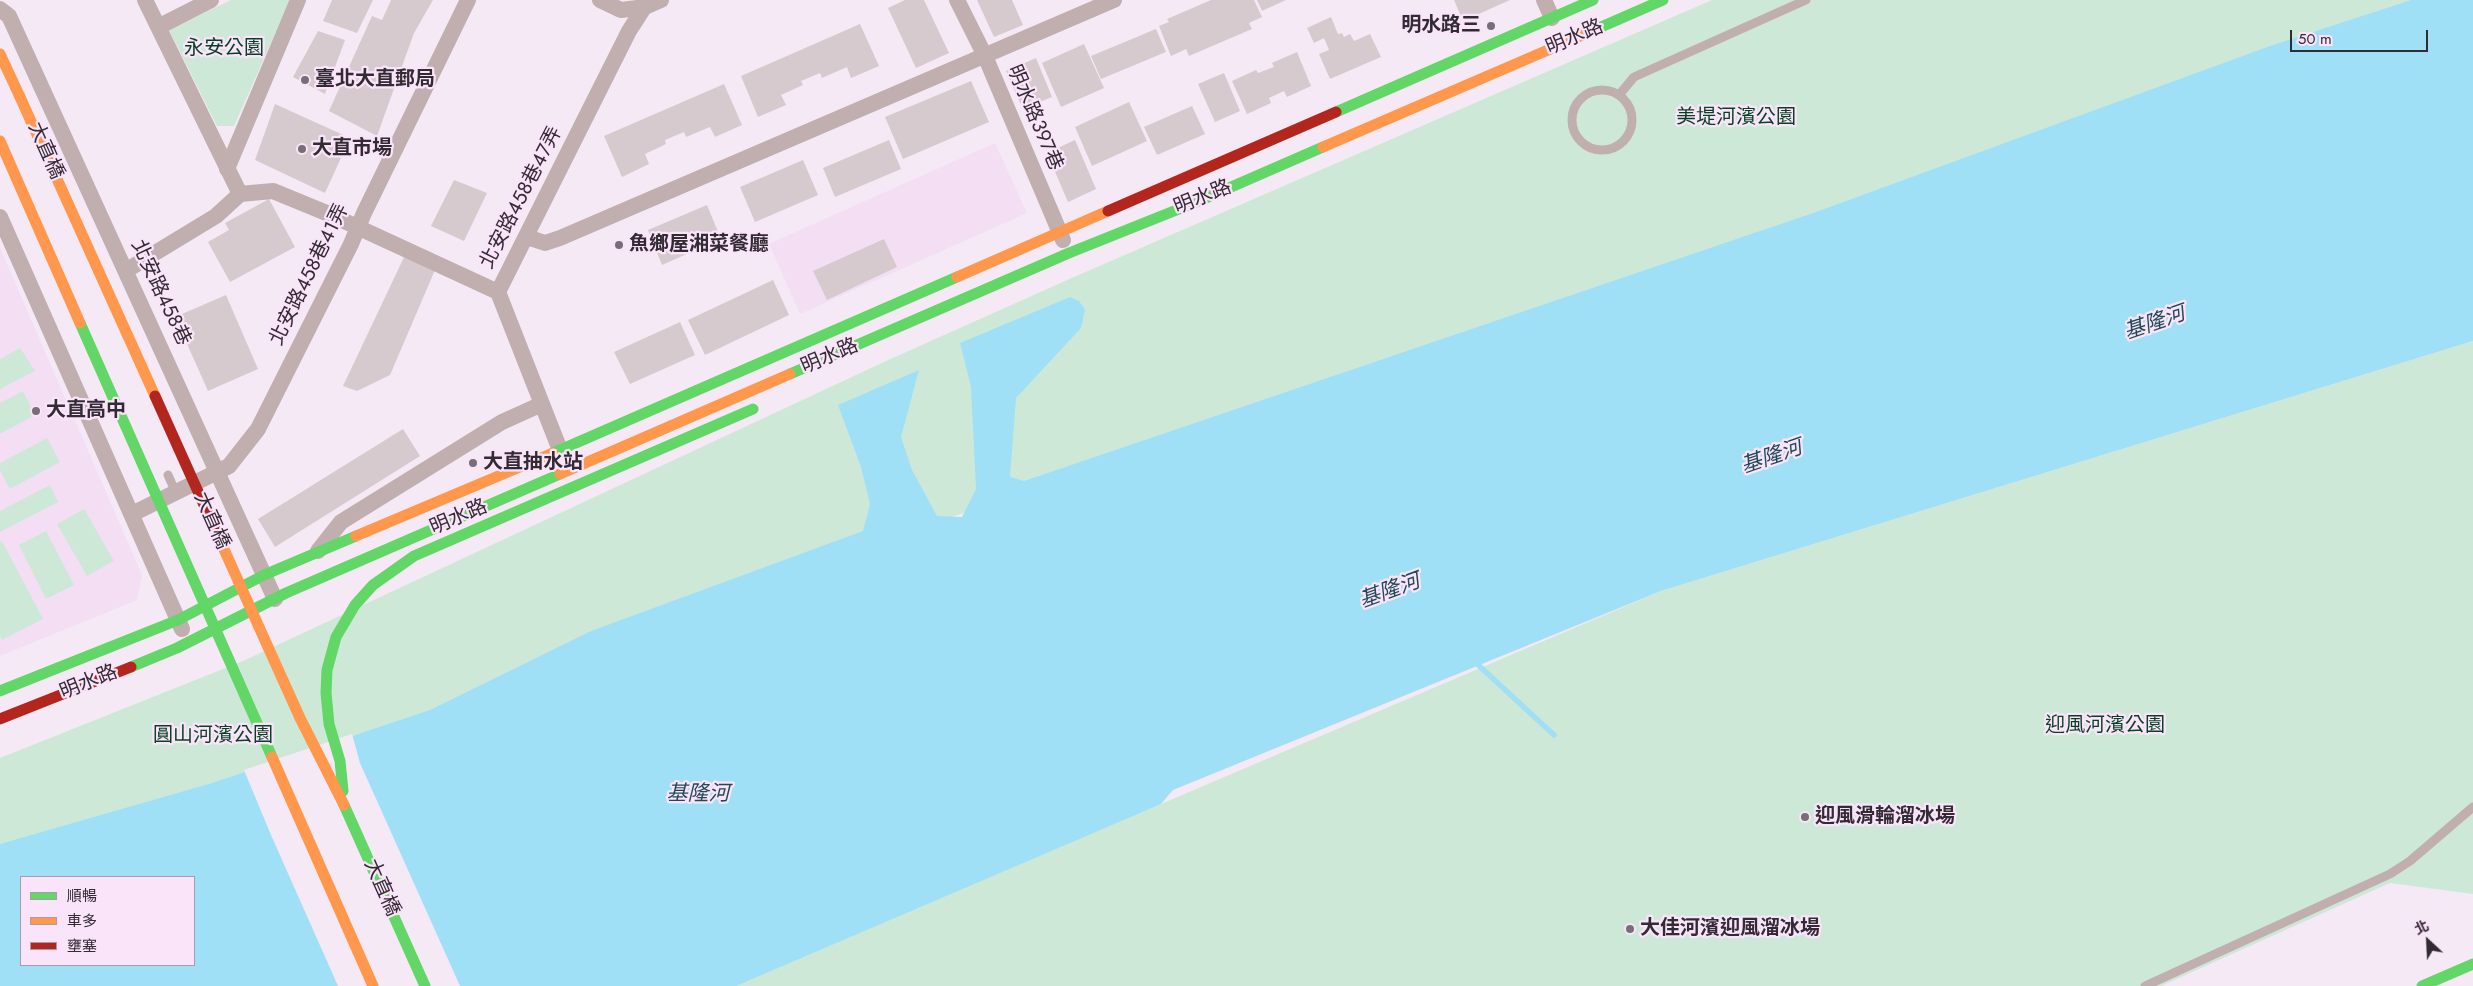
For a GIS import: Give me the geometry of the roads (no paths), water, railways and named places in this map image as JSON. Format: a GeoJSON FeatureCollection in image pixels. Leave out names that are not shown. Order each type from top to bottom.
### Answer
{"type":"FeatureCollection","features":[{"type":"Feature","properties":{"kind":"main road","name":"明水路"},"geometry":{"type":"LineString","coordinates":[[0,691],[178,620],[264,575],[560,450],[1593,0]]}},
{"type":"Feature","properties":{"kind":"main road","name":"明水路"},"geometry":{"type":"LineString","coordinates":[[0,719],[188,643],[274,599],[1069,253],[1199,201],[1663,0]]}},
{"type":"Feature","properties":{"kind":"main road","name":"大直橋"},"geometry":{"type":"LineString","coordinates":[[0,54],[296,709],[344,805],[425,986]]}},
{"type":"Feature","properties":{"kind":"main road","name":"大直橋"},"geometry":{"type":"LineString","coordinates":[[0,141],[373,986]]}},
{"type":"Feature","properties":{"kind":"main road"},"geometry":{"type":"LineString","coordinates":[[1100,254],[1144,234],[1199,201]]}},
{"type":"Feature","properties":{"kind":"main road"},"geometry":{"type":"LineString","coordinates":[[344,805],[340,761],[330,724],[326,693],[327,670],[336,637],[355,605],[373,584],[414,556],[757,407]]}},
{"type":"Feature","properties":{"kind":"main road"},"geometry":{"type":"LineString","coordinates":[[2422,986],[2473,964]]}},
{"type":"Feature","properties":{"kind":"street"},"geometry":{"type":"LineString","coordinates":[[146,0],[240,194]]}},
{"type":"Feature","properties":{"kind":"street"},"geometry":{"type":"LineString","coordinates":[[160,26],[211,0]]}},
{"type":"Feature","properties":{"kind":"street"},"geometry":{"type":"LineString","coordinates":[[228,169],[298,0]]}},
{"type":"Feature","properties":{"kind":"street","name":"北安路458巷41弄"},"geometry":{"type":"LineString","coordinates":[[132,514],[229,466],[258,428],[358,228],[468,0]]}},
{"type":"Feature","properties":{"kind":"street"},"geometry":{"type":"LineString","coordinates":[[600,0],[621,10],[661,0]]}},
{"type":"Feature","properties":{"kind":"street","name":"明水路397巷"},"geometry":{"type":"LineString","coordinates":[[956,0],[984,56],[1069,253]]}},
{"type":"Feature","properties":{"kind":"street"},"geometry":{"type":"LineString","coordinates":[[526,237],[545,243],[560,238],[1114,0]]}},
{"type":"Feature","properties":{"kind":"street"},"geometry":{"type":"LineString","coordinates":[[1544,0],[1552,18]]}},
{"type":"Feature","properties":{"kind":"street","name":"北安路458巷47弄"},"geometry":{"type":"LineString","coordinates":[[560,450],[498,292],[629,31],[647,4]]}},
{"type":"Feature","properties":{"kind":"street","name":"北安路458巷"},"geometry":{"type":"LineString","coordinates":[[0,9],[9,16],[127,270],[274,599]]}},
{"type":"Feature","properties":{"kind":"street"},"geometry":{"type":"LineString","coordinates":[[127,270],[216,216],[240,194],[273,191],[329,214],[498,292]]}},
{"type":"Feature","properties":{"kind":"street"},"geometry":{"type":"LineString","coordinates":[[0,217],[188,643]]}},
{"type":"Feature","properties":{"kind":"street"},"geometry":{"type":"LineString","coordinates":[[316,553],[341,522],[502,422],[542,404]]}},
{"type":"Feature","properties":{"kind":"lane"},"geometry":{"type":"LineString","coordinates":[[1619,95],[1634,77],[1806,0]]}},
{"type":"Feature","properties":{"kind":"lane"},"geometry":{"type":"LineString","coordinates":[[1599,90],[1619,95],[1626,102],[1631,122],[1623,140],[1606,149],[1596,149],[1580,141],[1572,124],[1572,114],[1581,98],[1599,90]]}},
{"type":"Feature","properties":{"kind":"lane"},"geometry":{"type":"LineString","coordinates":[[168,475],[176,492]]}},
{"type":"Feature","properties":{"kind":"lane"},"geometry":{"type":"LineString","coordinates":[[2145,986],[2390,874],[2410,861],[2473,807]]}},
{"type":"Feature","properties":{"kind":"water","name":"基隆河"},"geometry":{"type":"Polygon","coordinates":[[[2411,0],[2473,0],[2473,341],[1661,591],[1173,790],[1161,804],[736,986],[0,986],[0,844],[212,783],[430,710],[591,631],[863,531],[870,504],[861,467],[838,405],[919,370],[901,437],[912,470],[937,516],[962,517],[976,489],[971,387],[960,343],[1070,297],[1079,301],[1085,310],[1081,328],[1016,398],[1010,477],[1024,481],[1816,212],[2270,46],[2411,0]]]}},
{"type":"Feature","properties":{"kind":"waterway"},"geometry":{"type":"LineString","coordinates":[[1475,662],[1554,735]]}},
{"type":"Feature","properties":{"kind":"place","name":"明水路三"},"geometry":{"type":"Point","coordinates":[1491,26]}},
{"type":"Feature","properties":{"kind":"place","name":"臺北大直郵局"},"geometry":{"type":"Point","coordinates":[305,80]}},
{"type":"Feature","properties":{"kind":"place","name":"大直市場"},"geometry":{"type":"Point","coordinates":[302,149]}},
{"type":"Feature","properties":{"kind":"place","name":"魚鄉屋湘菜餐廳"},"geometry":{"type":"Point","coordinates":[619,245]}},
{"type":"Feature","properties":{"kind":"place","name":"大直高中"},"geometry":{"type":"Point","coordinates":[36,411]}},
{"type":"Feature","properties":{"kind":"place","name":"大直抽水站"},"geometry":{"type":"Point","coordinates":[473,463]}},
{"type":"Feature","properties":{"kind":"place","name":"迎風滑輪溜冰場"},"geometry":{"type":"Point","coordinates":[1805,817]}},
{"type":"Feature","properties":{"kind":"place","name":"大佳河濱迎風溜冰場"},"geometry":{"type":"Point","coordinates":[1630,929]}},
{"type":"Feature","properties":{"kind":"park label","name":"永安公園"},"geometry":{"type":"Point","coordinates":[224,49]}},
{"type":"Feature","properties":{"kind":"park label","name":"美堤河濱公園"},"geometry":{"type":"Point","coordinates":[1736,118]}},
{"type":"Feature","properties":{"kind":"park label","name":"迎風河濱公園"},"geometry":{"type":"Point","coordinates":[2105,726]}},
{"type":"Feature","properties":{"kind":"park label","name":"圓山河濱公園"},"geometry":{"type":"Point","coordinates":[213,736]}}]}
